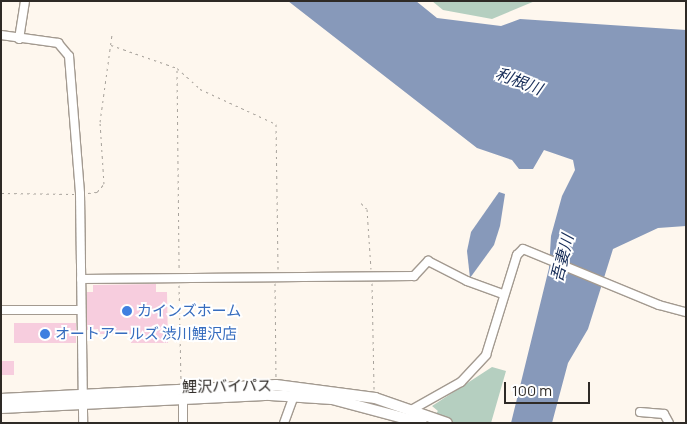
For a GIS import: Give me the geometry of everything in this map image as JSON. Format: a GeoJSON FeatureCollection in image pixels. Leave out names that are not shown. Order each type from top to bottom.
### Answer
{"type":"FeatureCollection","features":[{"type":"Feature","properties":{"kind":"highway","name":"鯉沢バイパス"},"geometry":{"type":"LineString","coordinates":[[1,408],[181,387],[276,385],[375,398],[418,418]]}},
{"type":"Feature","properties":{"kind":"highway","name":"鯉沢バイパス"},"geometry":{"type":"LineString","coordinates":[[1,399],[294,395],[332,399],[447,423]]}},
{"type":"Feature","properties":{"kind":"street"},"geometry":{"type":"LineString","coordinates":[[19,39],[25,1]]}},
{"type":"Feature","properties":{"kind":"street"},"geometry":{"type":"LineString","coordinates":[[2,35],[19,39],[58,43],[69,56],[80,194],[83,423]]}},
{"type":"Feature","properties":{"kind":"street"},"geometry":{"type":"LineString","coordinates":[[418,418],[478,366],[489,346],[517,256],[523,249],[660,305],[686,312]]}},
{"type":"Feature","properties":{"kind":"street"},"geometry":{"type":"LineString","coordinates":[[81,279],[417,275],[428,261],[467,281],[504,294]]}},
{"type":"Feature","properties":{"kind":"street"},"geometry":{"type":"LineString","coordinates":[[1,310],[81,310]]}},
{"type":"Feature","properties":{"kind":"street"},"geometry":{"type":"LineString","coordinates":[[284,423],[294,395]]}},
{"type":"Feature","properties":{"kind":"street"},"geometry":{"type":"LineString","coordinates":[[183,398],[183,423]]}},
{"type":"Feature","properties":{"kind":"street"},"geometry":{"type":"LineString","coordinates":[[640,412],[664,414],[669,423]]}},
{"type":"Feature","properties":{"kind":"path"},"geometry":{"type":"LineString","coordinates":[[1,194],[80,194],[97,192],[104,184],[100,122],[112,34]]}},
{"type":"Feature","properties":{"kind":"path"},"geometry":{"type":"LineString","coordinates":[[111,45],[176,68],[200,89],[276,124],[279,264],[275,278],[276,385]]}},
{"type":"Feature","properties":{"kind":"path"},"geometry":{"type":"LineString","coordinates":[[176,68],[181,387]]}},
{"type":"Feature","properties":{"kind":"path"},"geometry":{"type":"LineString","coordinates":[[362,203],[367,208],[372,276],[375,398]]}},
{"type":"Feature","properties":{"kind":"green space"},"geometry":{"type":"Polygon","coordinates":[[[432,1],[535,1],[492,19],[443,10],[432,1]]]}},
{"type":"Feature","properties":{"kind":"green space"},"geometry":{"type":"Polygon","coordinates":[[[492,367],[506,371],[491,423],[428,423],[438,411],[432,406],[492,367]]]}},
{"type":"Feature","properties":{"kind":"water"},"geometry":{"type":"Polygon","coordinates":[[[288,1],[416,1],[437,18],[501,26],[520,19],[686,30],[686,226],[658,228],[613,249],[588,329],[568,363],[552,423],[511,423],[549,268],[551,236],[562,196],[575,170],[573,160],[544,150],[533,169],[519,169],[512,160],[477,148],[288,1]]]}},
{"type":"Feature","properties":{"kind":"water"},"geometry":{"type":"Polygon","coordinates":[[[499,192],[505,194],[500,226],[494,245],[470,278],[467,251],[471,232],[499,192]]]}},
{"type":"Feature","properties":{"kind":"building","name":"カインズホーム"},"geometry":{"type":"Polygon","coordinates":[[[156,284],[156,292],[167,292],[168,343],[131,343],[131,334],[99,334],[98,329],[87,330],[87,292],[93,292],[93,285],[156,284]]]}},
{"type":"Feature","properties":{"kind":"building","name":"オートアールズ 渋川鯉沢店"},"geometry":{"type":"Polygon","coordinates":[[[14,323],[76,323],[76,343],[14,343],[14,323]]]}},
{"type":"Feature","properties":{"kind":"building"},"geometry":{"type":"Polygon","coordinates":[[[1,361],[14,361],[14,375],[1,375],[1,361]]]}},
{"type":"Feature","properties":{"kind":"place","name":"カインズホーム"},"geometry":{"type":"Point","coordinates":[127,311]}},
{"type":"Feature","properties":{"kind":"place","name":"オートアールズ 渋川鯉沢店"},"geometry":{"type":"Point","coordinates":[45,334]}},
{"type":"Feature","properties":{"kind":"water label","name":"利根川"},"geometry":{"type":"Point","coordinates":[519,81]}},
{"type":"Feature","properties":{"kind":"water label","name":"吾妻川"},"geometry":{"type":"Point","coordinates":[562,258]}}]}
